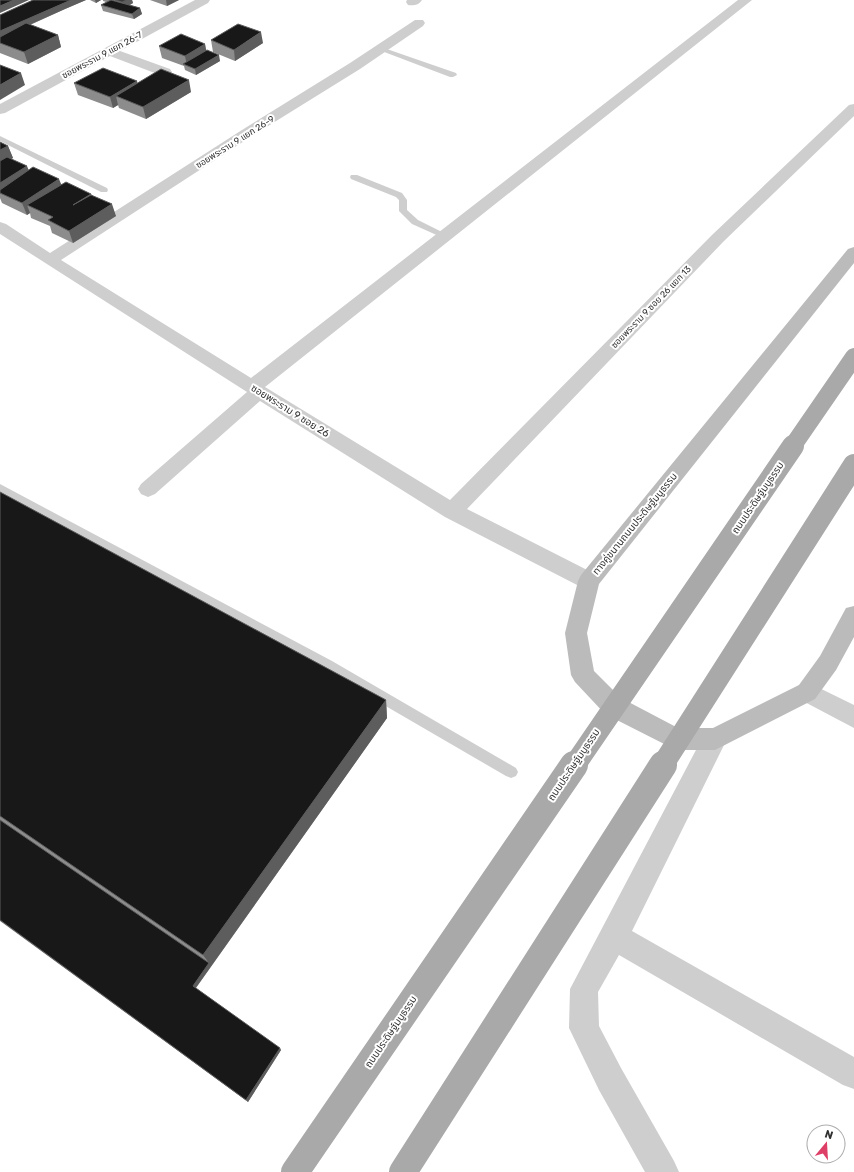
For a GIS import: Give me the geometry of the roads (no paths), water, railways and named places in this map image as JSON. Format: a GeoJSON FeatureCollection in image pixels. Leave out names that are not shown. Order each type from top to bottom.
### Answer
{"type":"FeatureCollection","features":[{"type":"Feature","properties":{"kind":"main road","name":"ถนนประดิษฐ์มนูธรรม"},"geometry":{"type":"LineString","coordinates":[[295,1172],[854,358]]}},
{"type":"Feature","properties":{"kind":"main road"},"geometry":{"type":"LineString","coordinates":[[403,1172],[854,465]]}},
{"type":"Feature","properties":{"kind":"street","name":"ซอยพระราม 9 แยก 26-7"},"geometry":{"type":"LineString","coordinates":[[0,110],[204,0]]}},
{"type":"Feature","properties":{"kind":"street"},"geometry":{"type":"LineString","coordinates":[[148,489],[256,390],[444,235],[746,0]]}},
{"type":"Feature","properties":{"kind":"street","name":"ซอยพระราม 9 แยก 26-9"},"geometry":{"type":"LineString","coordinates":[[50,260],[381,49],[419,23]]}},
{"type":"Feature","properties":{"kind":"street"},"geometry":{"type":"LineString","coordinates":[[109,51],[165,72]]}},
{"type":"Feature","properties":{"kind":"street","name":"ซอยพระราม 9 ซอย 26 แยก 13"},"geometry":{"type":"LineString","coordinates":[[452,511],[718,238],[854,108]]}},
{"type":"Feature","properties":{"kind":"street","name":"ซอยพระราม 9 ซอย 26"},"geometry":{"type":"LineString","coordinates":[[0,227],[256,390],[452,511],[589,581]]}},
{"type":"Feature","properties":{"kind":"street","name":"ทางคู่ขนานถนนประดิษฐ์มนูธรรม"},"geometry":{"type":"LineString","coordinates":[[854,252],[589,581],[576,633],[584,675],[613,706],[676,739],[715,739],[807,692],[828,663],[854,615]]}},
{"type":"Feature","properties":{"kind":"street"},"geometry":{"type":"LineString","coordinates":[[807,692],[854,718]]}},
{"type":"Feature","properties":{"kind":"street"},"geometry":{"type":"LineString","coordinates":[[663,1172],[610,1079],[584,1028],[584,989],[614,936],[715,739]]}},
{"type":"Feature","properties":{"kind":"street"},"geometry":{"type":"LineString","coordinates":[[614,936],[854,1074]]}},
{"type":"Feature","properties":{"kind":"lane"},"geometry":{"type":"LineString","coordinates":[[381,49],[453,75]]}},
{"type":"Feature","properties":{"kind":"lane"},"geometry":{"type":"LineString","coordinates":[[0,138],[104,190]]}},
{"type":"Feature","properties":{"kind":"lane"},"geometry":{"type":"LineString","coordinates":[[354,177],[399,194],[403,200],[403,211],[415,222],[444,235]]}},
{"type":"Feature","properties":{"kind":"lane"},"geometry":{"type":"LineString","coordinates":[[0,488],[327,665],[511,772]]}}]}
